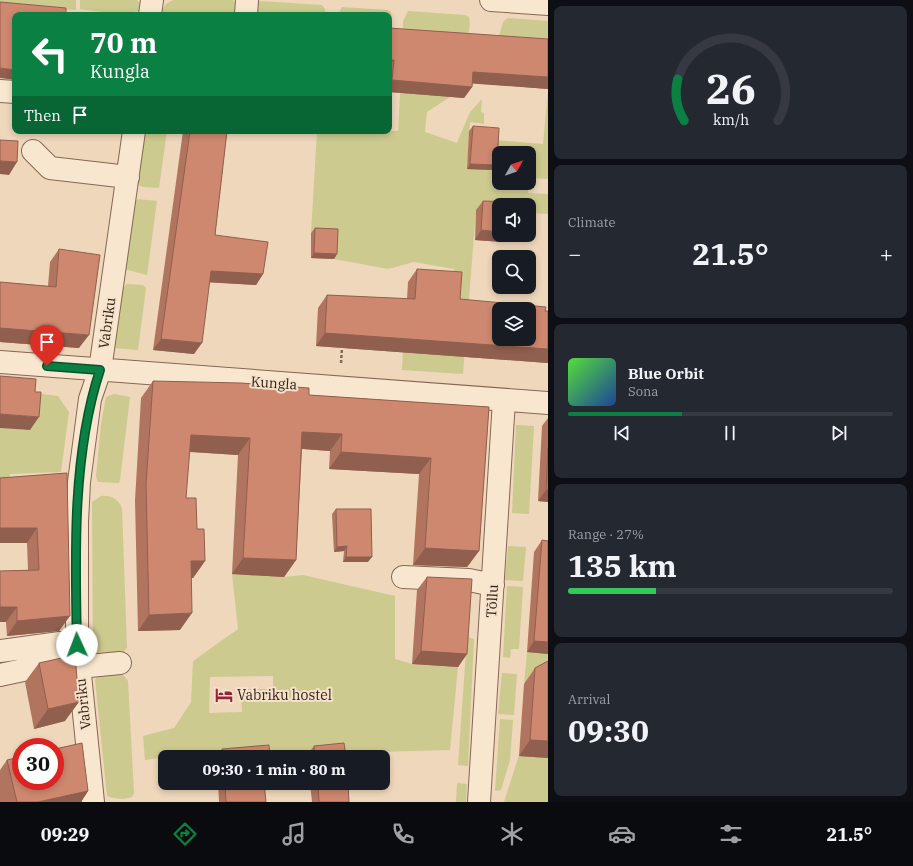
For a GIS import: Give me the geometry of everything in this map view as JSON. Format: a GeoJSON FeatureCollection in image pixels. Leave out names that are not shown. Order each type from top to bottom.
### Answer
{"type":"FeatureCollection","features":[{"type":"Feature","properties":{"kind":"street"},"geometry":{"type":"LineString","coordinates":[[150,12],[152,0]]}},
{"type":"Feature","properties":{"kind":"street"},"geometry":{"type":"LineString","coordinates":[[246,12],[247,0]]}},
{"type":"Feature","properties":{"kind":"street"},"geometry":{"type":"LineString","coordinates":[[491,0],[548,4]]}},
{"type":"Feature","properties":{"kind":"street"},"geometry":{"type":"LineString","coordinates":[[0,91],[12,92]]}},
{"type":"Feature","properties":{"kind":"street","name":"Vabriku"},"geometry":{"type":"LineString","coordinates":[[93,802],[78,657],[76,604],[79,482],[90,399],[100,370],[134,134]]}},
{"type":"Feature","properties":{"kind":"street"},"geometry":{"type":"LineString","coordinates":[[33,151],[50,168],[128,177]]}},
{"type":"Feature","properties":{"kind":"street","name":"Kungla"},"geometry":{"type":"LineString","coordinates":[[0,362],[548,403]]}},
{"type":"Feature","properties":{"kind":"street","name":"Tõllu"},"geometry":{"type":"LineString","coordinates":[[480,802],[504,400]]}},
{"type":"Feature","properties":{"kind":"street"},"geometry":{"type":"LineString","coordinates":[[403,577],[469,580],[492,585]]}},
{"type":"Feature","properties":{"kind":"street"},"geometry":{"type":"LineString","coordinates":[[0,651],[60,643],[78,657]]}},
{"type":"Feature","properties":{"kind":"street"},"geometry":{"type":"LineString","coordinates":[[0,675],[78,657],[120,663]]}},
{"type":"Feature","properties":{"kind":"path"},"geometry":{"type":"LineString","coordinates":[[341,369],[342,348]]}},
{"type":"Feature","properties":{"kind":"shaded area"},"geometry":{"type":"Polygon","coordinates":[[[0,0],[76,0],[76,10],[0,4],[0,0]]]}},
{"type":"Feature","properties":{"kind":"shaded area"},"geometry":{"type":"Polygon","coordinates":[[[80,0],[137,0],[139,2],[140,11],[102,12],[80,9],[80,0]]]}},
{"type":"Feature","properties":{"kind":"shaded area"},"geometry":{"type":"Polygon","coordinates":[[[173,0],[233,0],[237,6],[237,12],[160,12],[166,4],[173,0]]]}},
{"type":"Feature","properties":{"kind":"shaded area"},"geometry":{"type":"Polygon","coordinates":[[[259,1],[322,5],[326,12],[252,12],[254,5],[259,1]]]}},
{"type":"Feature","properties":{"kind":"shaded area"},"geometry":{"type":"Polygon","coordinates":[[[342,7],[388,10],[391,12],[340,12],[342,7]]]}},
{"type":"Feature","properties":{"kind":"shaded area"},"geometry":{"type":"Polygon","coordinates":[[[408,11],[465,15],[469,17],[470,24],[468,35],[403,29],[403,21],[408,11]]]}},
{"type":"Feature","properties":{"kind":"shaded area"},"geometry":{"type":"Polygon","coordinates":[[[508,18],[548,21],[548,40],[499,36],[503,22],[508,18]]]}},
{"type":"Feature","properties":{"kind":"shaded area"},"geometry":{"type":"Polygon","coordinates":[[[403,39],[424,94],[450,97],[427,112],[425,132],[457,143],[470,112],[482,99],[481,112],[484,113],[484,124],[470,122],[467,168],[495,140],[543,144],[548,90],[548,179],[536,178],[536,146],[492,146],[492,190],[528,190],[528,193],[548,194],[548,214],[536,213],[536,198],[492,198],[492,207],[476,210],[463,374],[402,370],[403,351],[452,285],[454,269],[414,262],[388,269],[334,259],[335,234],[311,233],[317,134],[392,134],[392,131],[398,131],[403,39]]]}},
{"type":"Feature","properties":{"kind":"shaded area"},"geometry":{"type":"Polygon","coordinates":[[[141,134],[167,134],[159,188],[143,187],[136,184],[141,134]]]}},
{"type":"Feature","properties":{"kind":"shaded area"},"geometry":{"type":"Polygon","coordinates":[[[138,199],[157,201],[147,275],[124,269],[135,201],[138,199]]]}},
{"type":"Feature","properties":{"kind":"shaded area"},"geometry":{"type":"Polygon","coordinates":[[[127,284],[143,285],[146,288],[138,350],[114,348],[121,290],[127,284]]]}},
{"type":"Feature","properties":{"kind":"shaded area"},"geometry":{"type":"Polygon","coordinates":[[[27,392],[58,396],[69,412],[61,472],[10,474],[9,491],[0,492],[0,428],[30,430],[27,392]]]}},
{"type":"Feature","properties":{"kind":"shaded area"},"geometry":{"type":"Polygon","coordinates":[[[114,394],[130,397],[120,480],[119,483],[98,482],[96,476],[101,424],[106,397],[114,394]]]}},
{"type":"Feature","properties":{"kind":"shaded area"},"geometry":{"type":"Polygon","coordinates":[[[516,425],[534,426],[529,514],[512,513],[516,425]]]}},
{"type":"Feature","properties":{"kind":"shaded area"},"geometry":{"type":"Polygon","coordinates":[[[101,496],[114,498],[122,508],[127,648],[120,656],[98,656],[93,652],[92,502],[101,496]]]}},
{"type":"Feature","properties":{"kind":"shaded area"},"geometry":{"type":"Polygon","coordinates":[[[508,546],[526,547],[523,581],[505,580],[508,546]]]}},
{"type":"Feature","properties":{"kind":"shaded area"},"geometry":{"type":"Polygon","coordinates":[[[232,574],[284,577],[303,575],[395,596],[395,659],[412,664],[458,667],[450,750],[390,752],[390,750],[158,750],[158,758],[145,760],[143,736],[174,728],[191,702],[193,661],[238,629],[232,574]],[[273,676],[210,677],[209,713],[242,712],[241,689],[273,689],[273,676]]]}},
{"type":"Feature","properties":{"kind":"shaded area"},"geometry":{"type":"Polygon","coordinates":[[[507,586],[523,587],[519,649],[511,649],[510,658],[503,657],[507,586]]]}},
{"type":"Feature","properties":{"kind":"shaded area"},"geometry":{"type":"Polygon","coordinates":[[[467,637],[474,639],[468,766],[458,765],[467,637]]]}},
{"type":"Feature","properties":{"kind":"shaded area"},"geometry":{"type":"Polygon","coordinates":[[[527,652],[548,654],[548,682],[524,684],[527,652]]]}},
{"type":"Feature","properties":{"kind":"shaded area"},"geometry":{"type":"Polygon","coordinates":[[[122,673],[128,681],[134,793],[132,797],[122,799],[107,796],[95,680],[97,676],[122,673]]]}},
{"type":"Feature","properties":{"kind":"shaded area"},"geometry":{"type":"Polygon","coordinates":[[[502,673],[517,674],[514,715],[498,714],[502,673]]]}},
{"type":"Feature","properties":{"kind":"shaded area"},"geometry":{"type":"Polygon","coordinates":[[[500,719],[513,720],[510,760],[501,790],[495,791],[500,719]]]}},
{"type":"Feature","properties":{"kind":"shaded area"},"geometry":{"type":"Polygon","coordinates":[[[520,752],[523,756],[548,758],[548,802],[504,802],[520,752]]]}},
{"type":"Feature","properties":{"kind":"shaded area"},"geometry":{"type":"Polygon","coordinates":[[[457,783],[467,784],[466,802],[456,802],[457,783]]]}},
{"type":"Feature","properties":{"kind":"building"},"geometry":{"type":"Polygon","coordinates":[[[0,2],[66,8],[66,12],[12,12],[12,70],[0,68],[0,2]]]}},
{"type":"Feature","properties":{"kind":"building"},"geometry":{"type":"Polygon","coordinates":[[[392,28],[548,39],[548,77],[473,72],[472,87],[392,80],[394,60],[392,60],[392,28]]]}},
{"type":"Feature","properties":{"kind":"building"},"geometry":{"type":"Polygon","coordinates":[[[473,126],[499,128],[498,146],[492,146],[492,165],[470,164],[473,126]]]}},
{"type":"Feature","properties":{"kind":"building"},"geometry":{"type":"Polygon","coordinates":[[[190,134],[227,134],[215,235],[268,242],[263,274],[211,271],[202,343],[161,339],[190,134]]]}},
{"type":"Feature","properties":{"kind":"building"},"geometry":{"type":"Polygon","coordinates":[[[0,140],[18,141],[17,162],[0,161],[0,140]]]}},
{"type":"Feature","properties":{"kind":"building"},"geometry":{"type":"Polygon","coordinates":[[[483,201],[492,201],[492,231],[481,230],[483,201]]]}},
{"type":"Feature","properties":{"kind":"building"},"geometry":{"type":"Polygon","coordinates":[[[315,228],[338,229],[337,254],[314,253],[315,228]]]}},
{"type":"Feature","properties":{"kind":"building"},"geometry":{"type":"Polygon","coordinates":[[[59,249],[100,255],[89,335],[0,328],[0,282],[56,287],[59,249]]]}},
{"type":"Feature","properties":{"kind":"building"},"geometry":{"type":"Polygon","coordinates":[[[417,269],[462,272],[460,299],[492,302],[492,345],[325,333],[327,295],[415,299],[417,269]]]}},
{"type":"Feature","properties":{"kind":"building"},"geometry":{"type":"Polygon","coordinates":[[[536,306],[546,307],[545,311],[548,311],[548,349],[506,346],[536,346],[536,306]]]}},
{"type":"Feature","properties":{"kind":"building"},"geometry":{"type":"Polygon","coordinates":[[[0,376],[36,379],[35,392],[41,392],[39,417],[0,414],[0,376]]]}},
{"type":"Feature","properties":{"kind":"building"},"geometry":{"type":"Polygon","coordinates":[[[153,381],[241,383],[309,388],[309,395],[489,407],[479,551],[425,548],[431,458],[341,452],[342,434],[302,432],[296,560],[243,558],[250,438],[191,435],[186,498],[196,498],[197,529],[204,529],[205,561],[191,561],[192,613],[149,615],[146,484],[153,381]]]}},
{"type":"Feature","properties":{"kind":"building"},"geometry":{"type":"Polygon","coordinates":[[[548,448],[548,490],[546,490],[548,448]]]}},
{"type":"Feature","properties":{"kind":"building"},"geometry":{"type":"Polygon","coordinates":[[[67,473],[70,616],[17,621],[17,607],[0,607],[0,571],[39,570],[37,528],[0,528],[0,478],[67,473]]]}},
{"type":"Feature","properties":{"kind":"building"},"geometry":{"type":"Polygon","coordinates":[[[336,509],[371,509],[372,557],[346,557],[347,546],[337,547],[336,509]]]}},
{"type":"Feature","properties":{"kind":"building"},"geometry":{"type":"Polygon","coordinates":[[[542,540],[548,541],[548,642],[534,641],[542,540]]]}},
{"type":"Feature","properties":{"kind":"building"},"geometry":{"type":"Polygon","coordinates":[[[427,577],[472,579],[467,654],[421,651],[427,577]]]}},
{"type":"Feature","properties":{"kind":"building"},"geometry":{"type":"Polygon","coordinates":[[[75,655],[79,702],[48,709],[39,663],[75,655]]]}},
{"type":"Feature","properties":{"kind":"building"},"geometry":{"type":"Polygon","coordinates":[[[548,661],[548,741],[530,740],[535,668],[548,661]]]}},
{"type":"Feature","properties":{"kind":"building"},"geometry":{"type":"Polygon","coordinates":[[[82,743],[88,791],[38,802],[17,802],[14,790],[64,790],[64,747],[82,743]]]}},
{"type":"Feature","properties":{"kind":"building"},"geometry":{"type":"Polygon","coordinates":[[[344,743],[345,750],[314,750],[314,746],[344,743]]]}},
{"type":"Feature","properties":{"kind":"building"},"geometry":{"type":"Polygon","coordinates":[[[269,745],[269,750],[222,750],[269,745]]]}},
{"type":"Feature","properties":{"kind":"building"},"geometry":{"type":"Polygon","coordinates":[[[12,759],[12,781],[7,760],[12,759]]]}},
{"type":"Feature","properties":{"kind":"building"},"geometry":{"type":"Polygon","coordinates":[[[225,790],[265,790],[266,802],[226,802],[225,790]]]}},
{"type":"Feature","properties":{"kind":"building"},"geometry":{"type":"Polygon","coordinates":[[[318,790],[348,790],[349,802],[319,802],[318,790]]]}},
{"type":"Feature","properties":{"kind":"place","name":"Vabriku hostel"},"geometry":{"type":"Point","coordinates":[224,695]}},
{"type":"Feature","properties":{"kind":"route"},"geometry":{"type":"LineString","coordinates":[[47,366],[100,370],[90,399],[79,482],[77,522],[77,645]]}}]}
